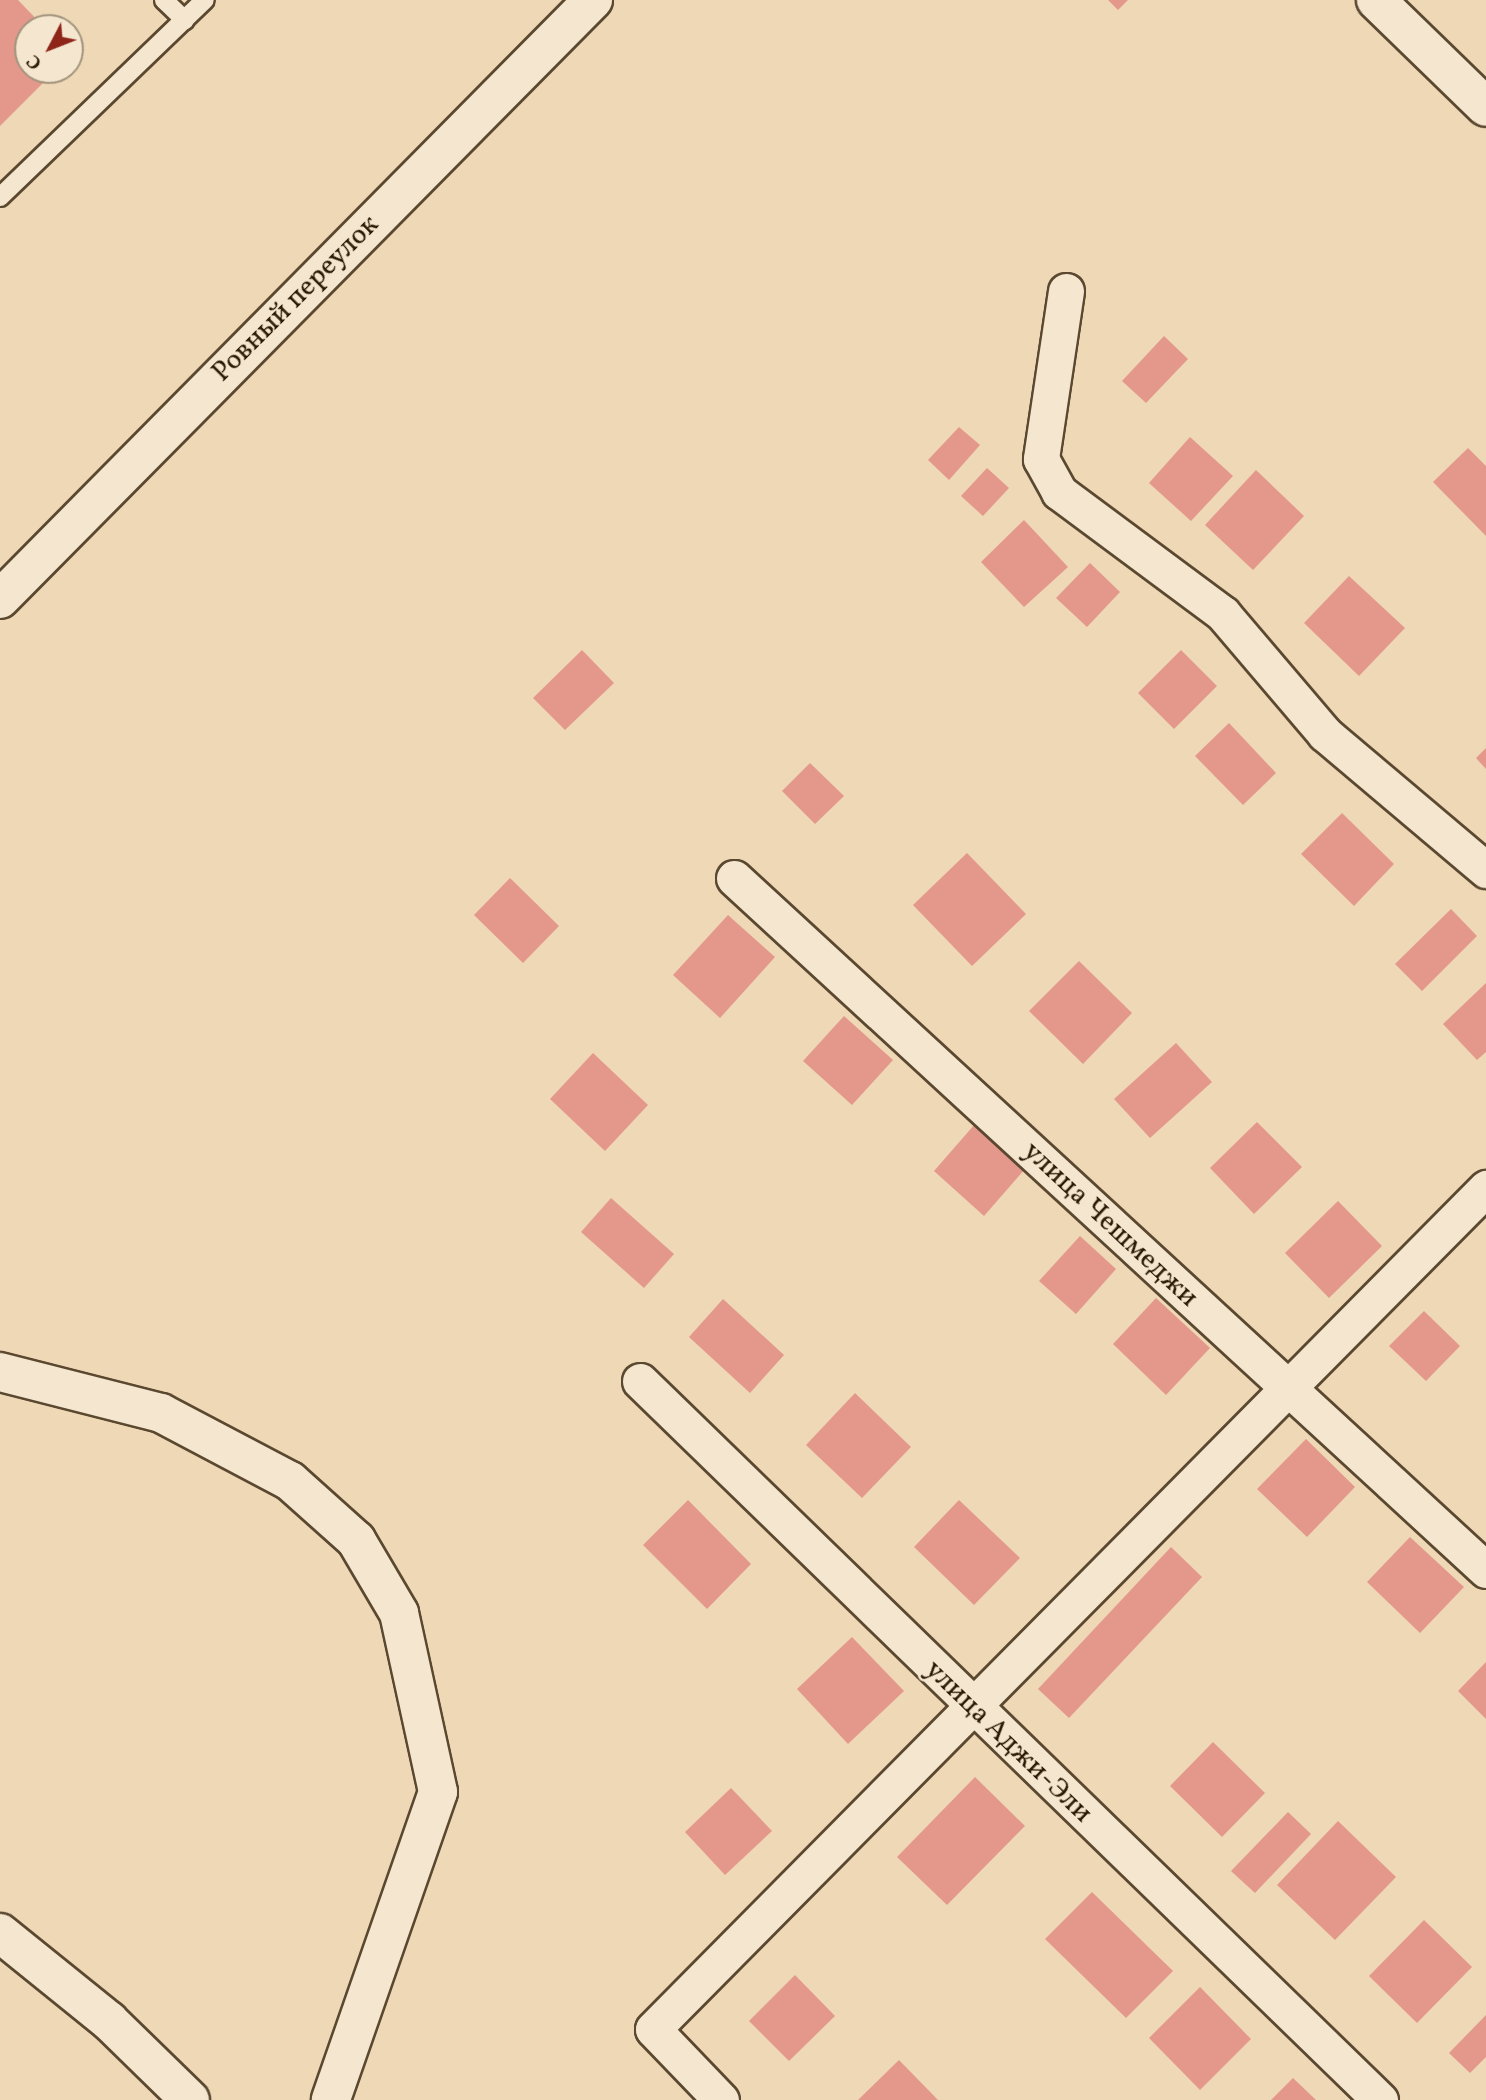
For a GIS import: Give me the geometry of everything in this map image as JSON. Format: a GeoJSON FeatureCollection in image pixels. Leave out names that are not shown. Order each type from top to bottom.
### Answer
{"type":"FeatureCollection","features":[{"type":"Feature","properties":{"kind":"street","name":"Ровный переулок"},"geometry":{"type":"LineString","coordinates":[[0,599],[593,0]]}},
{"type":"Feature","properties":{"kind":"street"},"geometry":{"type":"LineString","coordinates":[[1376,0],[1486,107]]}},
{"type":"Feature","properties":{"kind":"street"},"geometry":{"type":"LineString","coordinates":[[1066,291],[1041,459],[1059,492],[1223,614],[1325,734],[1486,870]]}},
{"type":"Feature","properties":{"kind":"street","name":"улица Чешмеджи"},"geometry":{"type":"LineString","coordinates":[[734,878],[1486,1570]]}},
{"type":"Feature","properties":{"kind":"street"},"geometry":{"type":"LineString","coordinates":[[721,2100],[653,2029],[1486,1188]]}},
{"type":"Feature","properties":{"kind":"street"},"geometry":{"type":"LineString","coordinates":[[0,1372],[161,1413],[290,1481],[356,1540],[399,1613],[438,1793],[355,2043],[331,2100]]}},
{"type":"Feature","properties":{"kind":"street","name":"улица Аджи-Эли"},"geometry":{"type":"LineString","coordinates":[[639,1381],[972,1708],[1380,2100]]}},
{"type":"Feature","properties":{"kind":"street"},"geometry":{"type":"LineString","coordinates":[[0,1933],[109,2021],[190,2100]]}},
{"type":"Feature","properties":{"kind":"lane"},"geometry":{"type":"LineString","coordinates":[[164,0],[185,20]]}},
{"type":"Feature","properties":{"kind":"lane"},"geometry":{"type":"LineString","coordinates":[[0,197],[205,0]]}},
{"type":"Feature","properties":{"kind":"building"},"geometry":{"type":"Polygon","coordinates":[[[0,0],[18,0],[32,14],[14,14],[14,84],[42,84],[0,126],[0,0]]]}},
{"type":"Feature","properties":{"kind":"building"},"geometry":{"type":"Polygon","coordinates":[[[1108,0],[1128,0],[1118,10],[1108,0]]]}},
{"type":"Feature","properties":{"kind":"building"},"geometry":{"type":"Polygon","coordinates":[[[1164,336],[1188,359],[1146,403],[1122,381],[1164,336]]]}},
{"type":"Feature","properties":{"kind":"building"},"geometry":{"type":"Polygon","coordinates":[[[959,427],[980,445],[949,480],[928,460],[959,427]]]}},
{"type":"Feature","properties":{"kind":"building"},"geometry":{"type":"Polygon","coordinates":[[[1190,437],[1233,476],[1191,521],[1149,483],[1190,437]]]}},
{"type":"Feature","properties":{"kind":"building"},"geometry":{"type":"Polygon","coordinates":[[[1468,448],[1486,466],[1486,536],[1433,482],[1468,448]]]}},
{"type":"Feature","properties":{"kind":"building"},"geometry":{"type":"Polygon","coordinates":[[[987,468],[1009,488],[983,516],[961,496],[987,468]]]}},
{"type":"Feature","properties":{"kind":"building"},"geometry":{"type":"Polygon","coordinates":[[[1256,470],[1304,516],[1253,570],[1205,525],[1256,470]]]}},
{"type":"Feature","properties":{"kind":"building"},"geometry":{"type":"Polygon","coordinates":[[[1024,520],[1068,567],[1024,607],[981,562],[1024,520]]]}},
{"type":"Feature","properties":{"kind":"building"},"geometry":{"type":"Polygon","coordinates":[[[1090,563],[1120,592],[1087,627],[1056,598],[1090,563]]]}},
{"type":"Feature","properties":{"kind":"building"},"geometry":{"type":"Polygon","coordinates":[[[1349,576],[1405,628],[1359,676],[1304,623],[1349,576]]]}},
{"type":"Feature","properties":{"kind":"building"},"geometry":{"type":"Polygon","coordinates":[[[582,650],[614,683],[565,730],[533,698],[582,650]]]}},
{"type":"Feature","properties":{"kind":"building"},"geometry":{"type":"Polygon","coordinates":[[[1181,650],[1217,686],[1174,729],[1138,693],[1181,650]]]}},
{"type":"Feature","properties":{"kind":"building"},"geometry":{"type":"Polygon","coordinates":[[[1229,723],[1276,773],[1243,805],[1195,756],[1229,723]]]}},
{"type":"Feature","properties":{"kind":"building"},"geometry":{"type":"Polygon","coordinates":[[[1486,748],[1486,769],[1476,758],[1486,748]]]}},
{"type":"Feature","properties":{"kind":"building"},"geometry":{"type":"Polygon","coordinates":[[[810,763],[844,796],[815,824],[782,791],[810,763]]]}},
{"type":"Feature","properties":{"kind":"building"},"geometry":{"type":"Polygon","coordinates":[[[1342,813],[1394,864],[1354,906],[1301,854],[1342,813]]]}},
{"type":"Feature","properties":{"kind":"building"},"geometry":{"type":"Polygon","coordinates":[[[967,853],[1026,914],[972,966],[913,905],[967,853]]]}},
{"type":"Feature","properties":{"kind":"building"},"geometry":{"type":"Polygon","coordinates":[[[510,878],[559,926],[523,963],[474,915],[510,878]]]}},
{"type":"Feature","properties":{"kind":"building"},"geometry":{"type":"Polygon","coordinates":[[[1451,909],[1477,936],[1422,991],[1395,964],[1451,909]]]}},
{"type":"Feature","properties":{"kind":"building"},"geometry":{"type":"Polygon","coordinates":[[[728,915],[775,957],[720,1018],[673,975],[728,915]]]}},
{"type":"Feature","properties":{"kind":"building"},"geometry":{"type":"Polygon","coordinates":[[[1079,961],[1132,1013],[1083,1064],[1029,1011],[1079,961]]]}},
{"type":"Feature","properties":{"kind":"building"},"geometry":{"type":"Polygon","coordinates":[[[1486,983],[1486,1052],[1477,1060],[1443,1024],[1486,983]]]}},
{"type":"Feature","properties":{"kind":"building"},"geometry":{"type":"Polygon","coordinates":[[[844,1016],[893,1060],[852,1105],[803,1061],[844,1016]]]}},
{"type":"Feature","properties":{"kind":"building"},"geometry":{"type":"Polygon","coordinates":[[[1176,1043],[1212,1082],[1150,1138],[1114,1099],[1176,1043]]]}},
{"type":"Feature","properties":{"kind":"building"},"geometry":{"type":"Polygon","coordinates":[[[593,1053],[648,1105],[605,1151],[550,1099],[593,1053]]]}},
{"type":"Feature","properties":{"kind":"building"},"geometry":{"type":"Polygon","coordinates":[[[1257,1122],[1302,1167],[1254,1214],[1210,1168],[1257,1122]]]}},
{"type":"Feature","properties":{"kind":"building"},"geometry":{"type":"Polygon","coordinates":[[[975,1124],[1025,1169],[984,1216],[934,1171],[975,1124]]]}},
{"type":"Feature","properties":{"kind":"building"},"geometry":{"type":"Polygon","coordinates":[[[611,1198],[674,1254],[644,1288],[581,1232],[611,1198]]]}},
{"type":"Feature","properties":{"kind":"building"},"geometry":{"type":"Polygon","coordinates":[[[1338,1201],[1382,1246],[1329,1298],[1285,1253],[1338,1201]]]}},
{"type":"Feature","properties":{"kind":"building"},"geometry":{"type":"Polygon","coordinates":[[[1080,1236],[1116,1269],[1076,1314],[1039,1281],[1080,1236]]]}},
{"type":"Feature","properties":{"kind":"building"},"geometry":{"type":"Polygon","coordinates":[[[1156,1298],[1210,1348],[1166,1395],[1113,1344],[1156,1298]]]}},
{"type":"Feature","properties":{"kind":"building"},"geometry":{"type":"Polygon","coordinates":[[[723,1299],[784,1355],[750,1393],[689,1337],[723,1299]]]}},
{"type":"Feature","properties":{"kind":"building"},"geometry":{"type":"Polygon","coordinates":[[[1424,1311],[1460,1346],[1426,1381],[1389,1346],[1424,1311]]]}},
{"type":"Feature","properties":{"kind":"building"},"geometry":{"type":"Polygon","coordinates":[[[855,1393],[911,1447],[862,1498],[806,1445],[855,1393]]]}},
{"type":"Feature","properties":{"kind":"building"},"geometry":{"type":"Polygon","coordinates":[[[1306,1439],[1355,1487],[1307,1537],[1257,1489],[1306,1439]]]}},
{"type":"Feature","properties":{"kind":"building"},"geometry":{"type":"Polygon","coordinates":[[[688,1500],[751,1564],[707,1609],[643,1545],[688,1500]]]}},
{"type":"Feature","properties":{"kind":"building"},"geometry":{"type":"Polygon","coordinates":[[[959,1500],[1020,1558],[974,1605],[914,1547],[959,1500]]]}},
{"type":"Feature","properties":{"kind":"building"},"geometry":{"type":"Polygon","coordinates":[[[1410,1537],[1464,1587],[1420,1633],[1367,1582],[1410,1537]]]}},
{"type":"Feature","properties":{"kind":"building"},"geometry":{"type":"Polygon","coordinates":[[[1171,1547],[1202,1577],[1069,1718],[1038,1689],[1171,1547]]]}},
{"type":"Feature","properties":{"kind":"building"},"geometry":{"type":"Polygon","coordinates":[[[852,1637],[904,1691],[848,1744],[797,1689],[852,1637]]]}},
{"type":"Feature","properties":{"kind":"building"},"geometry":{"type":"Polygon","coordinates":[[[1486,1662],[1486,1719],[1458,1691],[1486,1662]]]}},
{"type":"Feature","properties":{"kind":"building"},"geometry":{"type":"Polygon","coordinates":[[[1213,1742],[1265,1793],[1222,1837],[1170,1786],[1213,1742]]]}},
{"type":"Feature","properties":{"kind":"building"},"geometry":{"type":"Polygon","coordinates":[[[975,1777],[1025,1826],[947,1905],[897,1857],[975,1777]]]}},
{"type":"Feature","properties":{"kind":"building"},"geometry":{"type":"Polygon","coordinates":[[[731,1788],[772,1831],[725,1875],[685,1832],[731,1788]]]}},
{"type":"Feature","properties":{"kind":"building"},"geometry":{"type":"Polygon","coordinates":[[[1288,1812],[1311,1834],[1255,1893],[1231,1871],[1288,1812]]]}},
{"type":"Feature","properties":{"kind":"building"},"geometry":{"type":"Polygon","coordinates":[[[1338,1821],[1396,1877],[1335,1940],[1277,1885],[1338,1821]]]}},
{"type":"Feature","properties":{"kind":"building"},"geometry":{"type":"Polygon","coordinates":[[[1092,1892],[1173,1971],[1126,2018],[1045,1939],[1092,1892]]]}},
{"type":"Feature","properties":{"kind":"building"},"geometry":{"type":"Polygon","coordinates":[[[1424,1920],[1472,1967],[1417,2023],[1369,1976],[1424,1920]]]}},
{"type":"Feature","properties":{"kind":"building"},"geometry":{"type":"Polygon","coordinates":[[[795,1975],[835,2016],[789,2061],[749,2021],[795,1975]]]}},
{"type":"Feature","properties":{"kind":"building"},"geometry":{"type":"Polygon","coordinates":[[[1200,1987],[1251,2039],[1200,2090],[1149,2038],[1200,1987]]]}},
{"type":"Feature","properties":{"kind":"building"},"geometry":{"type":"Polygon","coordinates":[[[1486,2015],[1486,2057],[1470,2073],[1449,2053],[1486,2015]]]}},
{"type":"Feature","properties":{"kind":"building"},"geometry":{"type":"Polygon","coordinates":[[[899,2060],[938,2100],[858,2100],[899,2060]]]}},
{"type":"Feature","properties":{"kind":"building"},"geometry":{"type":"Polygon","coordinates":[[[1293,2078],[1316,2100],[1271,2100],[1293,2078]]]}}]}
